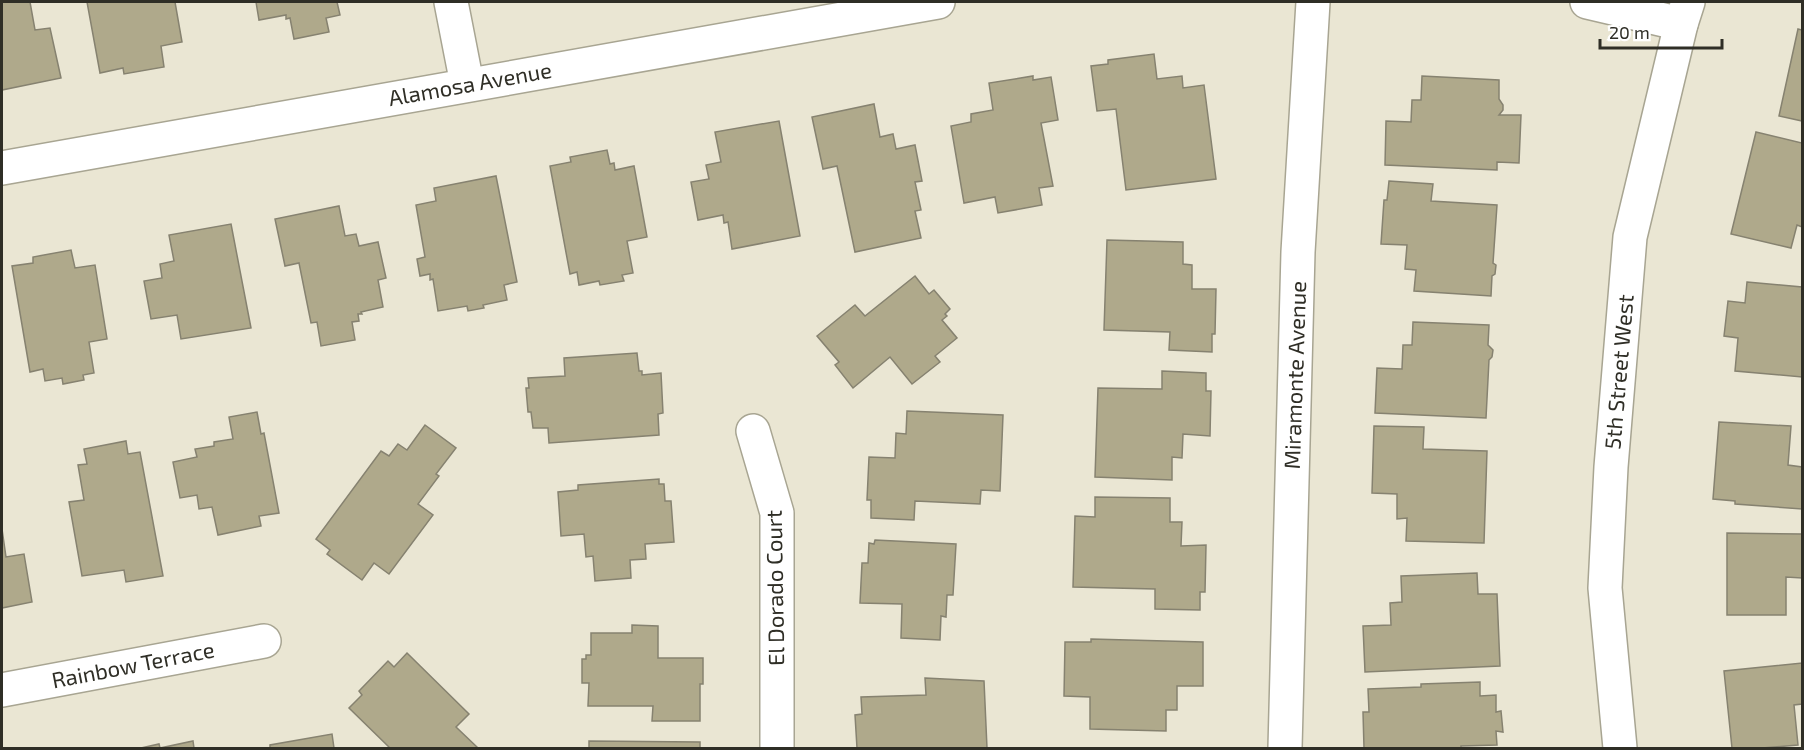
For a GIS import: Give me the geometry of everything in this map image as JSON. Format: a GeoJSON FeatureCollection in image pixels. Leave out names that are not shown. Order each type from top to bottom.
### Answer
{"type":"FeatureCollection","features":[{"type":"Feature","properties":{"kind":"street"},"geometry":{"type":"LineString","coordinates":[[451,2],[467,84]]}},
{"type":"Feature","properties":{"kind":"street","name":"Alamosa Avenue"},"geometry":{"type":"LineString","coordinates":[[2,168],[938,2]]}},
{"type":"Feature","properties":{"kind":"street","name":"Miramonte Avenue"},"geometry":{"type":"LineString","coordinates":[[1285,748],[1298,252],[1313,2]]}},
{"type":"Feature","properties":{"kind":"street"},"geometry":{"type":"LineString","coordinates":[[1587,2],[1684,13]]}},
{"type":"Feature","properties":{"kind":"street","name":"5th Street West"},"geometry":{"type":"LineString","coordinates":[[1620,748],[1605,588],[1611,467],[1630,237],[1684,13]]}},
{"type":"Feature","properties":{"kind":"street","name":"El Dorado Court"},"geometry":{"type":"LineString","coordinates":[[753,431],[777,513],[777,748]]}},
{"type":"Feature","properties":{"kind":"street","name":"Rainbow Terrace"},"geometry":{"type":"LineString","coordinates":[[2,690],[264,641]]}},
{"type":"Feature","properties":{"kind":"building"},"geometry":{"type":"Polygon","coordinates":[[[2,2],[30,2],[35,30],[50,28],[61,78],[2,90],[2,2]]]}},
{"type":"Feature","properties":{"kind":"building"},"geometry":{"type":"Polygon","coordinates":[[[87,2],[175,2],[182,42],[161,46],[164,67],[124,74],[123,68],[100,73],[87,2]]]}},
{"type":"Feature","properties":{"kind":"building"},"geometry":{"type":"Polygon","coordinates":[[[256,2],[337,2],[340,15],[326,18],[329,32],[294,39],[290,18],[286,19],[286,15],[259,20],[256,2]]]}},
{"type":"Feature","properties":{"kind":"building"},"geometry":{"type":"Polygon","coordinates":[[[1798,29],[1802,30],[1802,121],[1779,116],[1798,29]]]}},
{"type":"Feature","properties":{"kind":"building"},"geometry":{"type":"Polygon","coordinates":[[[1154,54],[1157,79],[1182,76],[1183,88],[1204,85],[1216,179],[1126,190],[1116,109],[1097,111],[1091,66],[1108,64],[1108,60],[1154,54]]]}},
{"type":"Feature","properties":{"kind":"building"},"geometry":{"type":"Polygon","coordinates":[[[1033,76],[1033,80],[1051,77],[1058,120],[1041,123],[1053,186],[1039,188],[1042,205],[998,213],[995,197],[964,203],[951,126],[971,122],[971,114],[993,110],[989,83],[1033,76]]]}},
{"type":"Feature","properties":{"kind":"building"},"geometry":{"type":"Polygon","coordinates":[[[1422,76],[1499,80],[1499,99],[1503,110],[1499,115],[1521,115],[1519,163],[1497,162],[1497,170],[1385,165],[1386,121],[1411,122],[1412,100],[1421,100],[1422,76]]]}},
{"type":"Feature","properties":{"kind":"building"},"geometry":{"type":"Polygon","coordinates":[[[874,104],[880,137],[893,134],[896,149],[915,145],[922,181],[915,182],[921,210],[915,211],[921,238],[855,252],[837,166],[823,169],[812,117],[874,104]]]}},
{"type":"Feature","properties":{"kind":"building"},"geometry":{"type":"Polygon","coordinates":[[[779,121],[800,236],[732,249],[728,222],[724,223],[723,215],[698,220],[691,182],[709,179],[706,165],[721,162],[715,132],[779,121]]]}},
{"type":"Feature","properties":{"kind":"building"},"geometry":{"type":"Polygon","coordinates":[[[1756,132],[1802,143],[1802,227],[1797,225],[1791,248],[1731,234],[1756,132]]]}},
{"type":"Feature","properties":{"kind":"building"},"geometry":{"type":"Polygon","coordinates":[[[607,150],[610,164],[614,163],[615,170],[634,166],[647,237],[627,241],[633,273],[622,275],[624,281],[600,285],[599,281],[579,285],[577,272],[570,274],[550,166],[571,162],[570,157],[607,150]]]}},
{"type":"Feature","properties":{"kind":"building"},"geometry":{"type":"Polygon","coordinates":[[[496,176],[517,282],[504,285],[507,300],[468,311],[467,306],[438,311],[433,279],[430,280],[430,274],[420,276],[417,259],[425,257],[416,205],[436,201],[434,188],[496,176]]]}},
{"type":"Feature","properties":{"kind":"building"},"geometry":{"type":"Polygon","coordinates":[[[1389,181],[1433,184],[1431,201],[1497,205],[1493,263],[1496,265],[1495,274],[1492,276],[1491,296],[1414,291],[1416,270],[1405,269],[1407,245],[1381,244],[1384,200],[1387,200],[1389,181]]]}},
{"type":"Feature","properties":{"kind":"building"},"geometry":{"type":"Polygon","coordinates":[[[339,206],[345,236],[356,234],[359,246],[378,242],[386,278],[378,280],[383,307],[358,314],[359,321],[352,322],[355,340],[321,346],[317,322],[311,323],[299,263],[285,266],[275,219],[339,206]]]}},
{"type":"Feature","properties":{"kind":"building"},"geometry":{"type":"Polygon","coordinates":[[[231,224],[251,328],[181,339],[177,315],[151,319],[144,281],[162,278],[160,264],[174,261],[169,235],[231,224]]]}},
{"type":"Feature","properties":{"kind":"building"},"geometry":{"type":"Polygon","coordinates":[[[1107,240],[1183,242],[1183,264],[1192,265],[1192,289],[1216,289],[1215,334],[1212,334],[1212,352],[1169,350],[1170,332],[1104,330],[1107,240]]]}},
{"type":"Feature","properties":{"kind":"building"},"geometry":{"type":"Polygon","coordinates":[[[71,250],[75,268],[95,265],[107,339],[89,342],[94,373],[83,375],[84,380],[63,384],[62,378],[45,381],[43,369],[30,372],[12,266],[33,263],[33,257],[71,250]]]}},
{"type":"Feature","properties":{"kind":"building"},"geometry":{"type":"Polygon","coordinates":[[[915,276],[929,294],[934,290],[950,309],[942,320],[957,338],[935,356],[940,362],[912,384],[890,357],[853,388],[835,365],[839,362],[817,336],[855,305],[865,316],[915,276]]]}},
{"type":"Feature","properties":{"kind":"building"},"geometry":{"type":"Polygon","coordinates":[[[1747,282],[1802,287],[1802,377],[1735,371],[1738,338],[1724,336],[1728,301],[1745,303],[1747,282]]]}},
{"type":"Feature","properties":{"kind":"building"},"geometry":{"type":"Polygon","coordinates":[[[1413,322],[1489,325],[1488,345],[1493,350],[1489,360],[1486,418],[1375,413],[1377,368],[1402,369],[1403,345],[1412,345],[1413,322]]]}},
{"type":"Feature","properties":{"kind":"building"},"geometry":{"type":"Polygon","coordinates":[[[637,353],[639,371],[642,371],[642,375],[661,373],[663,413],[658,414],[659,435],[549,443],[548,428],[533,428],[531,412],[528,412],[526,388],[529,388],[528,378],[565,376],[564,358],[637,353]]]}},
{"type":"Feature","properties":{"kind":"building"},"geometry":{"type":"Polygon","coordinates":[[[1162,371],[1206,373],[1206,391],[1211,391],[1210,436],[1183,434],[1182,458],[1172,457],[1172,480],[1095,477],[1098,388],[1162,389],[1162,371]]]}},
{"type":"Feature","properties":{"kind":"building"},"geometry":{"type":"Polygon","coordinates":[[[907,411],[1003,415],[1000,491],[981,490],[980,504],[915,501],[914,520],[871,518],[871,500],[867,500],[869,457],[895,458],[896,433],[906,434],[907,411]]]}},
{"type":"Feature","properties":{"kind":"building"},"geometry":{"type":"Polygon","coordinates":[[[257,412],[261,434],[264,433],[279,513],[259,516],[261,526],[218,535],[212,507],[199,509],[197,495],[180,498],[173,462],[197,457],[195,449],[214,446],[214,442],[233,439],[229,417],[257,412]]]}},
{"type":"Feature","properties":{"kind":"building"},"geometry":{"type":"Polygon","coordinates":[[[1719,422],[1791,426],[1788,465],[1802,467],[1802,509],[1735,504],[1735,501],[1713,499],[1719,422]]]}},
{"type":"Feature","properties":{"kind":"building"},"geometry":{"type":"Polygon","coordinates":[[[425,425],[456,448],[436,474],[439,476],[418,504],[433,515],[389,574],[374,563],[362,580],[327,554],[330,550],[316,539],[381,451],[389,456],[398,444],[407,450],[425,425]]]}},
{"type":"Feature","properties":{"kind":"building"},"geometry":{"type":"Polygon","coordinates":[[[1374,426],[1424,427],[1423,449],[1487,451],[1484,543],[1406,541],[1407,518],[1397,519],[1397,494],[1372,493],[1374,426]]]}},
{"type":"Feature","properties":{"kind":"building"},"geometry":{"type":"Polygon","coordinates":[[[126,441],[128,454],[140,452],[163,576],[126,582],[124,570],[82,576],[69,502],[84,500],[78,465],[87,464],[84,449],[126,441]]]}},
{"type":"Feature","properties":{"kind":"building"},"geometry":{"type":"Polygon","coordinates":[[[659,479],[659,484],[664,484],[665,501],[671,501],[674,542],[645,544],[646,559],[630,560],[631,578],[595,581],[593,556],[586,557],[584,534],[561,536],[558,492],[578,490],[578,485],[659,479]]]}},
{"type":"Feature","properties":{"kind":"building"},"geometry":{"type":"Polygon","coordinates":[[[1095,497],[1170,498],[1170,522],[1182,522],[1181,546],[1206,545],[1205,592],[1200,592],[1200,610],[1155,609],[1155,589],[1073,587],[1075,516],[1095,517],[1095,497]]]}},
{"type":"Feature","properties":{"kind":"building"},"geometry":{"type":"Polygon","coordinates":[[[2,529],[6,557],[24,554],[32,602],[2,608],[2,529]]]}},
{"type":"Feature","properties":{"kind":"building"},"geometry":{"type":"Polygon","coordinates":[[[1727,533],[1802,534],[1802,578],[1786,577],[1786,615],[1727,615],[1727,533]]]}},
{"type":"Feature","properties":{"kind":"building"},"geometry":{"type":"Polygon","coordinates":[[[875,540],[956,544],[953,595],[947,595],[946,617],[941,616],[940,640],[901,638],[902,604],[860,603],[862,563],[868,563],[869,543],[874,544],[875,540]]]}},
{"type":"Feature","properties":{"kind":"building"},"geometry":{"type":"Polygon","coordinates":[[[1477,573],[1478,594],[1497,594],[1500,666],[1365,672],[1363,626],[1391,625],[1390,603],[1402,602],[1401,576],[1477,573]]]}},
{"type":"Feature","properties":{"kind":"building"},"geometry":{"type":"Polygon","coordinates":[[[632,625],[658,626],[658,658],[703,658],[700,721],[652,721],[653,706],[588,706],[589,683],[582,683],[582,659],[586,659],[586,655],[591,655],[591,633],[632,633],[632,625]]]}},
{"type":"Feature","properties":{"kind":"building"},"geometry":{"type":"Polygon","coordinates":[[[1091,639],[1203,642],[1203,686],[1177,686],[1177,710],[1166,710],[1166,731],[1090,729],[1090,697],[1064,696],[1065,642],[1091,642],[1091,639]]]}},
{"type":"Feature","properties":{"kind":"building"},"geometry":{"type":"Polygon","coordinates":[[[407,653],[469,714],[456,727],[478,748],[390,748],[349,708],[362,695],[359,691],[388,661],[394,667],[407,653]]]}},
{"type":"Feature","properties":{"kind":"building"},"geometry":{"type":"Polygon","coordinates":[[[1802,663],[1802,704],[1794,705],[1798,745],[1732,748],[1724,671],[1802,663]]]}},
{"type":"Feature","properties":{"kind":"building"},"geometry":{"type":"Polygon","coordinates":[[[925,678],[984,681],[987,748],[857,748],[855,715],[862,714],[861,697],[926,695],[925,678]]]}},
{"type":"Feature","properties":{"kind":"building"},"geometry":{"type":"Polygon","coordinates":[[[1480,682],[1480,696],[1496,695],[1496,712],[1501,711],[1503,732],[1496,731],[1497,745],[1461,746],[1461,748],[1364,748],[1363,712],[1369,712],[1368,689],[1480,682]]]}},
{"type":"Feature","properties":{"kind":"building"},"geometry":{"type":"Polygon","coordinates":[[[332,734],[334,748],[270,748],[270,745],[332,734]]]}},
{"type":"Feature","properties":{"kind":"building"},"geometry":{"type":"Polygon","coordinates":[[[193,741],[194,748],[160,748],[193,741]]]}},
{"type":"Feature","properties":{"kind":"building"},"geometry":{"type":"Polygon","coordinates":[[[589,741],[700,742],[700,748],[589,748],[589,741]]]}},
{"type":"Feature","properties":{"kind":"building"},"geometry":{"type":"Polygon","coordinates":[[[159,744],[160,748],[141,748],[159,744]]]}}]}
